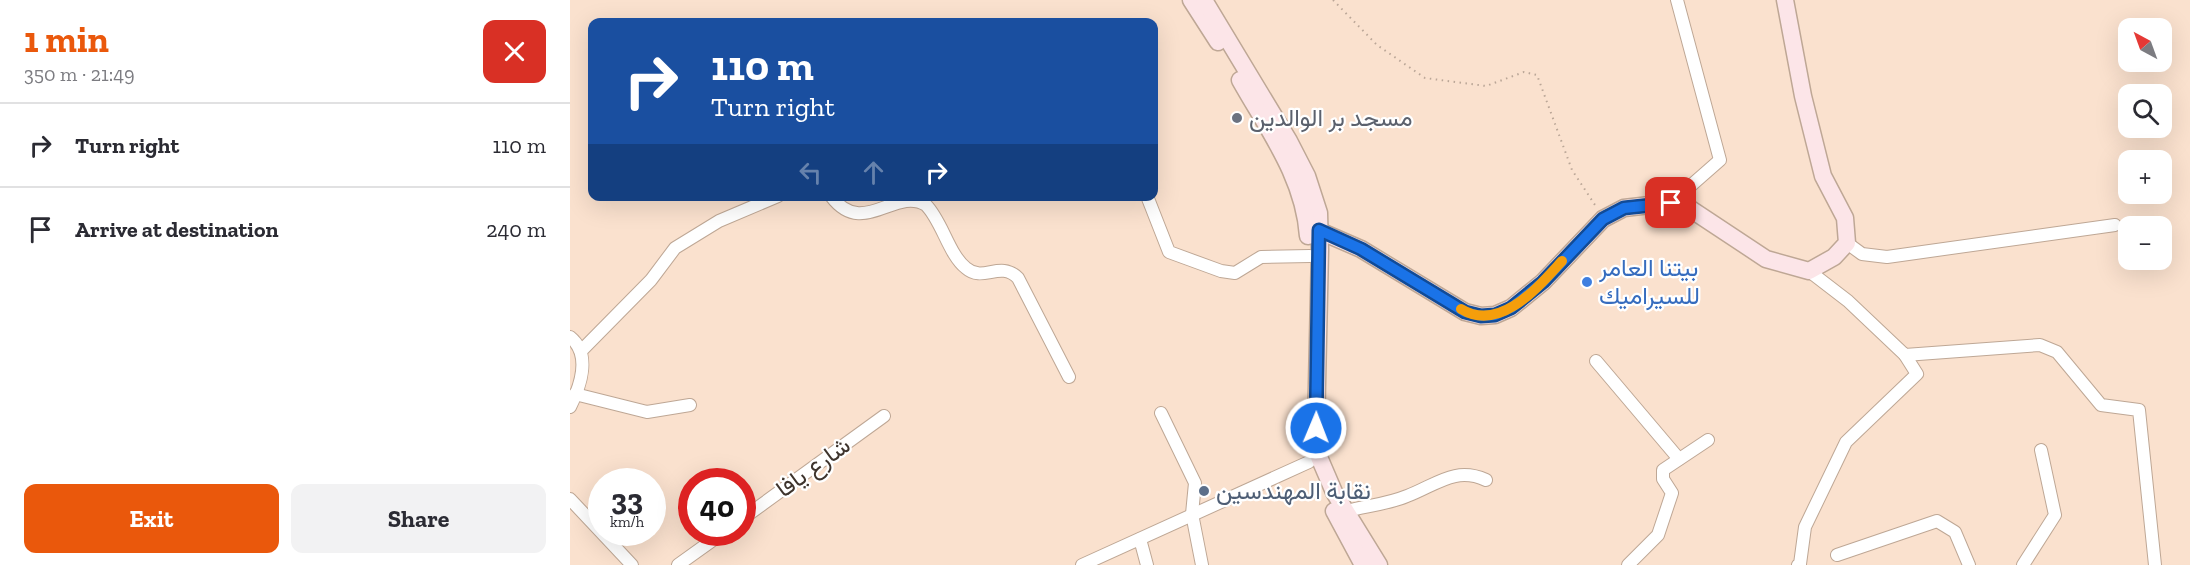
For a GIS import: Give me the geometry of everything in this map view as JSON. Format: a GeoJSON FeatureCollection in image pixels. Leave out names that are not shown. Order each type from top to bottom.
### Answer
{"type":"FeatureCollection","features":[{"type":"Feature","properties":{"kind":"street"},"geometry":{"type":"LineString","coordinates":[[1191,0],[1282,152],[1298,185],[1313,228],[1319,457],[1334,492],[1379,565]]}},
{"type":"Feature","properties":{"kind":"street"},"geometry":{"type":"LineString","coordinates":[[1204,0],[1290,141],[1307,176],[1319,213],[1313,228],[1310,256],[1309,462],[1364,565]]}},
{"type":"Feature","properties":{"kind":"street"},"geometry":{"type":"LineString","coordinates":[[1671,203],[1720,160],[1677,0]]}},
{"type":"Feature","properties":{"kind":"street"},"geometry":{"type":"LineString","coordinates":[[1785,0],[1803,96],[1823,176],[1845,218],[1848,243],[1862,254],[1887,258],[2115,225]]}},
{"type":"Feature","properties":{"kind":"street"},"geometry":{"type":"LineString","coordinates":[[581,351],[651,280],[675,248],[719,221],[766,201]]}},
{"type":"Feature","properties":{"kind":"street"},"geometry":{"type":"LineString","coordinates":[[836,201],[846,210],[861,214],[875,212],[907,201]]}},
{"type":"Feature","properties":{"kind":"street"},"geometry":{"type":"LineString","coordinates":[[919,201],[926,205],[966,269],[981,274],[1004,270],[1018,278],[1069,377]]}},
{"type":"Feature","properties":{"kind":"street"},"geometry":{"type":"LineString","coordinates":[[1148,201],[1169,252],[1221,272],[1235,273],[1261,257],[1310,256]]}},
{"type":"Feature","properties":{"kind":"street"},"geometry":{"type":"LineString","coordinates":[[1313,228],[1361,249],[1465,312],[1481,316],[1495,315],[1511,308],[1543,282],[1603,219],[1624,208],[1671,203],[1689,208],[1766,259],[1809,271],[1848,301],[1905,355],[1917,374],[1846,442],[1805,528],[1798,565]]}},
{"type":"Feature","properties":{"kind":"street"},"geometry":{"type":"LineString","coordinates":[[1809,271],[1834,257],[1848,243]]}},
{"type":"Feature","properties":{"kind":"street"},"geometry":{"type":"LineString","coordinates":[[570,337],[579,345],[582,370],[570,407]]}},
{"type":"Feature","properties":{"kind":"street"},"geometry":{"type":"LineString","coordinates":[[1905,355],[2040,345],[2056,352],[2101,405],[2139,410],[2155,565]]}},
{"type":"Feature","properties":{"kind":"street"},"geometry":{"type":"LineString","coordinates":[[1596,361],[1680,459]]}},
{"type":"Feature","properties":{"kind":"street"},"geometry":{"type":"LineString","coordinates":[[575,394],[647,412],[690,405]]}},
{"type":"Feature","properties":{"kind":"street"},"geometry":{"type":"LineString","coordinates":[[1161,413],[1195,483],[1192,514],[1202,565]]}},
{"type":"Feature","properties":{"kind":"street","name":"شارع يافا"},"geometry":{"type":"LineString","coordinates":[[756,509],[884,416]]}},
{"type":"Feature","properties":{"kind":"street"},"geometry":{"type":"LineString","coordinates":[[1628,565],[1658,535],[1672,493],[1663,479],[1663,470],[1708,440]]}},
{"type":"Feature","properties":{"kind":"street"},"geometry":{"type":"LineString","coordinates":[[2023,565],[2055,515],[2041,450]]}},
{"type":"Feature","properties":{"kind":"street"},"geometry":{"type":"LineString","coordinates":[[1085,564],[1309,462]]}},
{"type":"Feature","properties":{"kind":"street"},"geometry":{"type":"LineString","coordinates":[[1347,511],[1405,497],[1452,475],[1475,475],[1486,480]]}},
{"type":"Feature","properties":{"kind":"street"},"geometry":{"type":"LineString","coordinates":[[570,499],[632,565]]}},
{"type":"Feature","properties":{"kind":"street"},"geometry":{"type":"LineString","coordinates":[[1837,555],[1937,521],[1955,532],[1970,565]]}},
{"type":"Feature","properties":{"kind":"street"},"geometry":{"type":"LineString","coordinates":[[1140,539],[1147,565]]}},
{"type":"Feature","properties":{"kind":"street"},"geometry":{"type":"LineString","coordinates":[[678,565],[704,546]]}},
{"type":"Feature","properties":{"kind":"path"},"geometry":{"type":"LineString","coordinates":[[1333,0],[1377,45],[1425,78],[1486,86],[1524,72],[1537,75],[1572,170],[1603,219]]}},
{"type":"Feature","properties":{"kind":"slow traffic"},"geometry":{"type":"LineString","coordinates":[[1461,309],[1481,316],[1495,315],[1511,308],[1543,282],[1562,261]]}},
{"type":"Feature","properties":{"kind":"place","name":"مسجد بر الوالدين"},"geometry":{"type":"Point","coordinates":[1237,118]}},
{"type":"Feature","properties":{"kind":"place","name":"بيتنا العامر للسيراميك"},"geometry":{"type":"Point","coordinates":[1587,282]}},
{"type":"Feature","properties":{"kind":"place","name":"نقابة المهندسين"},"geometry":{"type":"Point","coordinates":[1204,491]}},
{"type":"Feature","properties":{"kind":"route"},"geometry":{"type":"LineString","coordinates":[[1316,428],[1319,230],[1361,249],[1465,312],[1481,316],[1495,315],[1511,308],[1543,282],[1603,219],[1624,208],[1671,203]]}}]}
